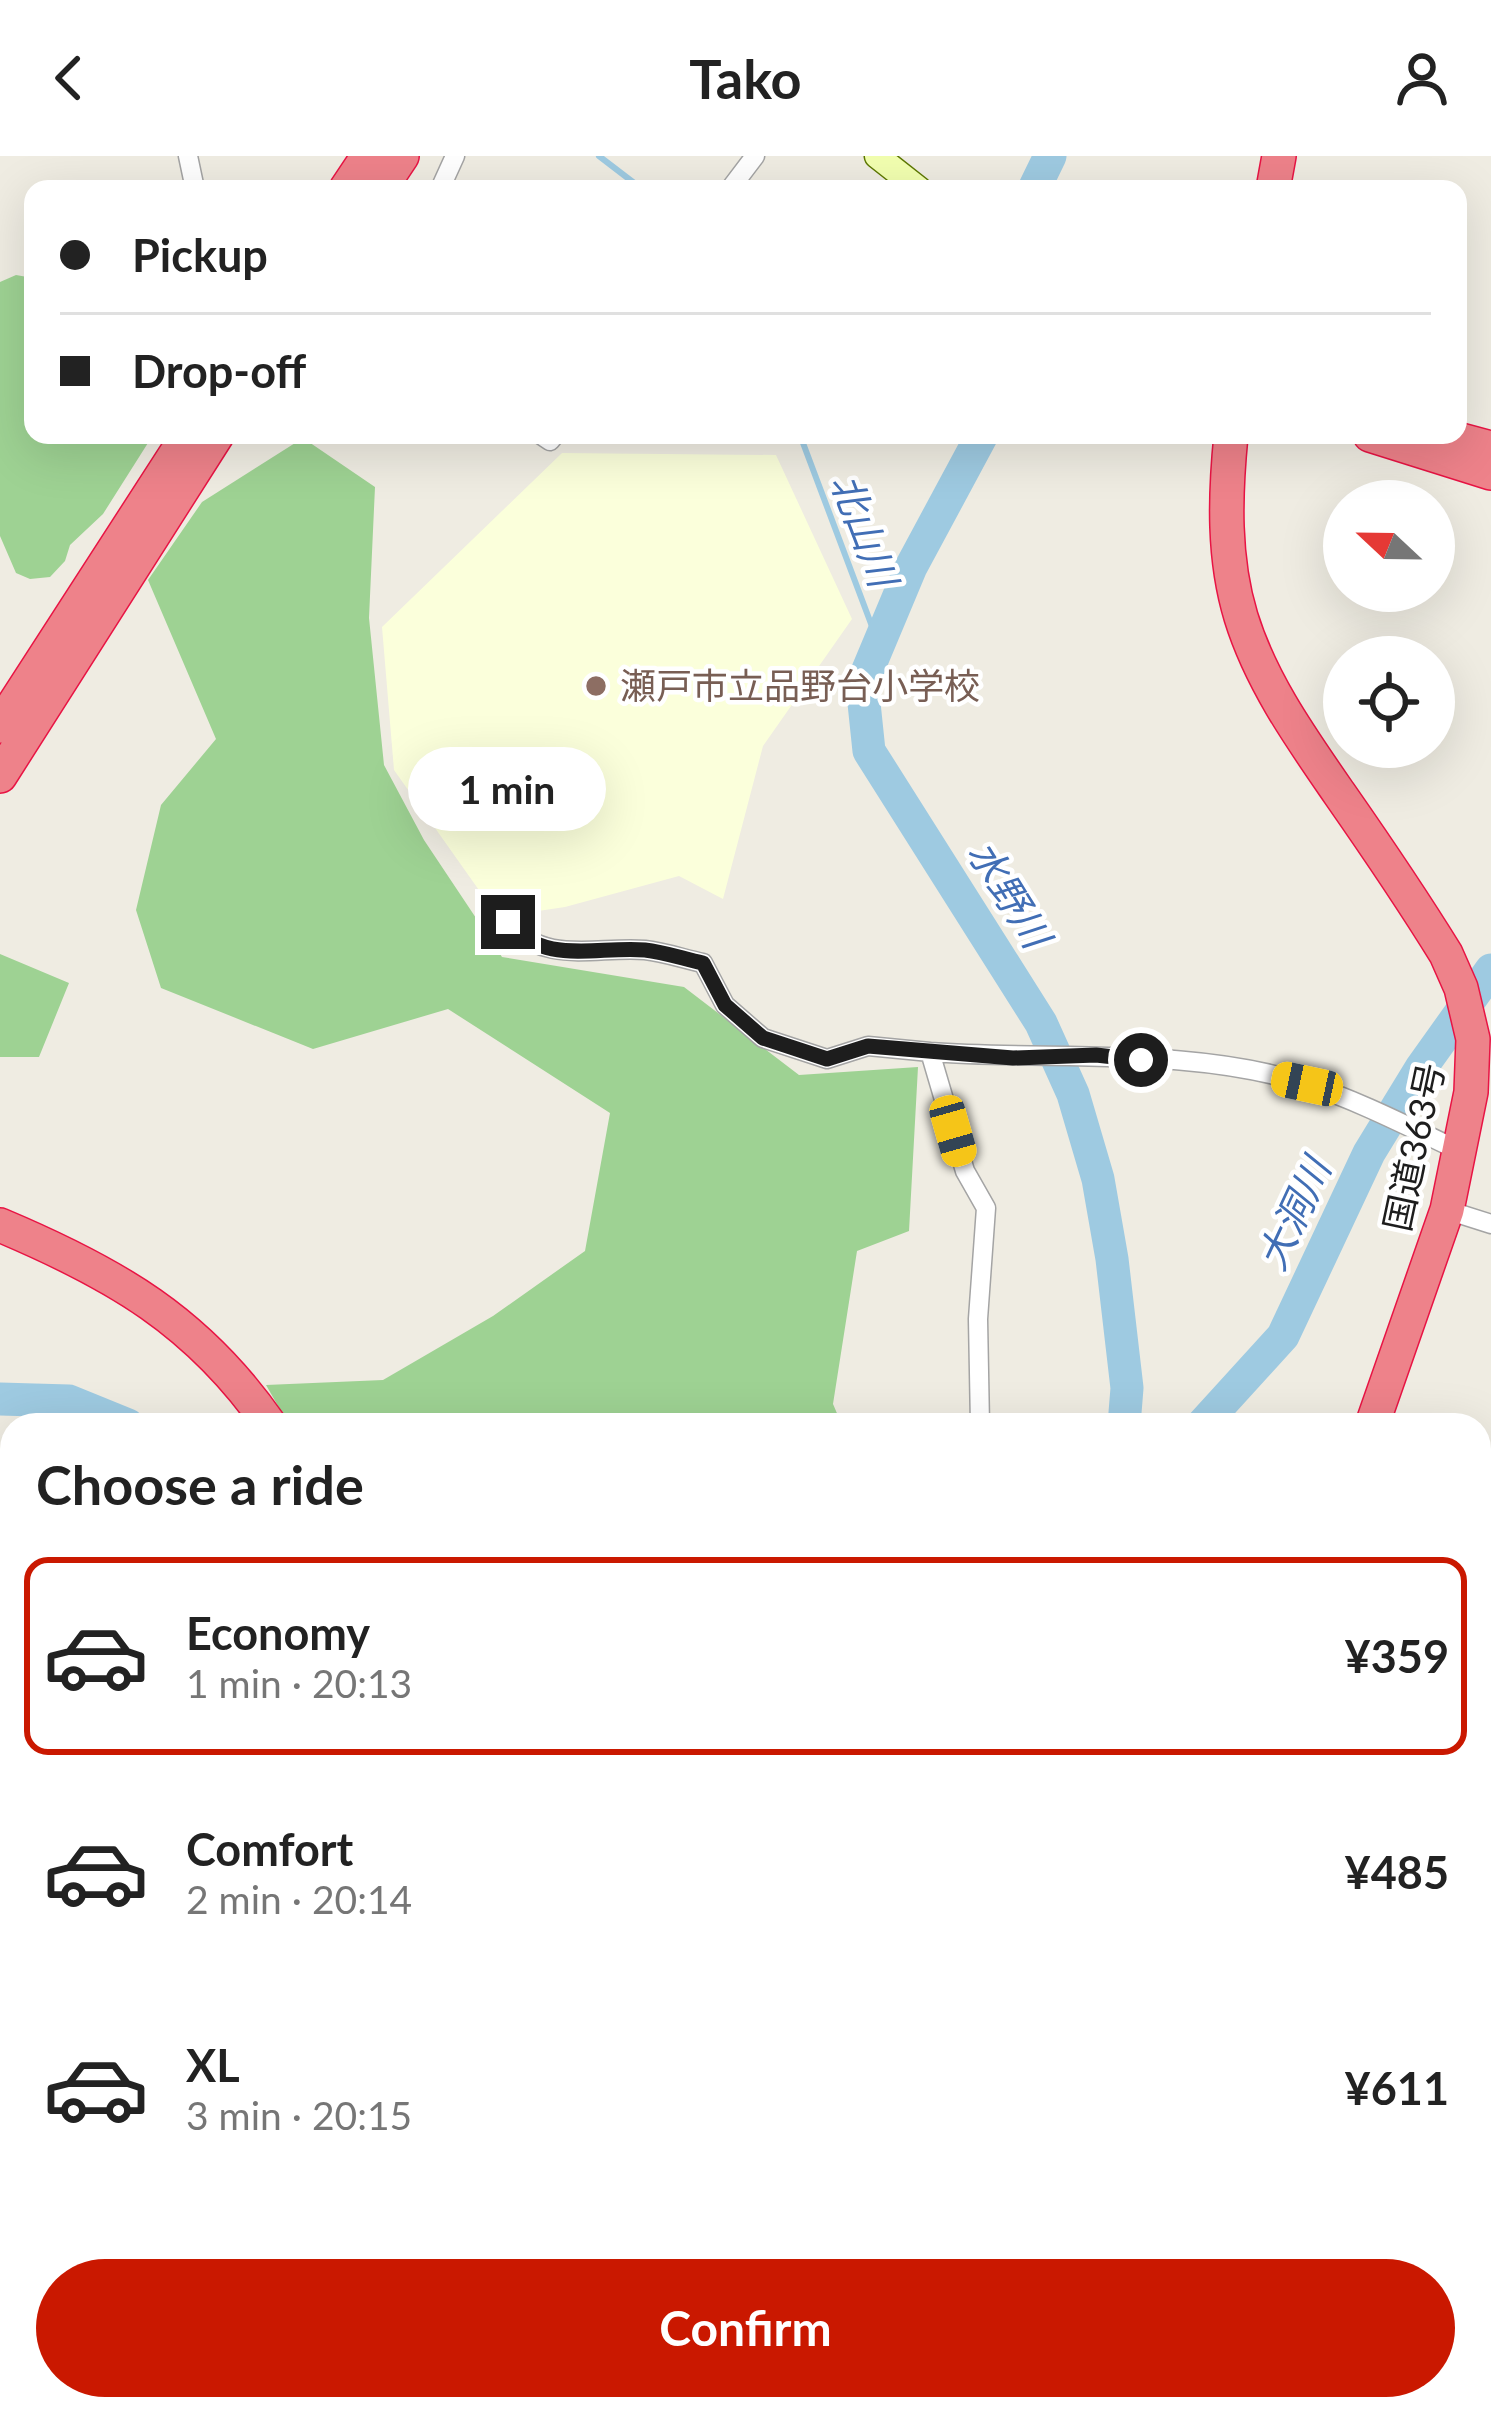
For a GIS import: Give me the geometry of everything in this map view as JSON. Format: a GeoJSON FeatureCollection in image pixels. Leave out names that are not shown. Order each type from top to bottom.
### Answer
{"type":"FeatureCollection","features":[{"type":"Feature","properties":{"kind":"highway"},"geometry":{"type":"LineString","coordinates":[[0,726],[182,444]]}},
{"type":"Feature","properties":{"kind":"highway"},"geometry":{"type":"LineString","coordinates":[[0,776],[211,444]]}},
{"type":"Feature","properties":{"kind":"highway","name":"国道363号"},"geometry":{"type":"LineString","coordinates":[[1230,444],[1226,521],[1231,570],[1240,616],[1257,659],[1279,702],[1446,954],[1461,988],[1473,1039],[1471,1092],[1447,1210],[1376,1413]]}},
{"type":"Feature","properties":{"kind":"highway"},"geometry":{"type":"LineString","coordinates":[[1399,444],[1491,473]]}},
{"type":"Feature","properties":{"kind":"highway"},"geometry":{"type":"LineString","coordinates":[[0,1225],[53,1247],[146,1297],[197,1339],[260,1413]]}},
{"type":"Feature","properties":{"kind":"street"},"geometry":{"type":"LineString","coordinates":[[877,156],[908,180]]}},
{"type":"Feature","properties":{"kind":"street"},"geometry":{"type":"LineString","coordinates":[[508,922],[524,942],[572,952],[647,950],[703,963],[725,1005],[763,1038],[827,1059],[868,1046],[1013,1058],[1096,1055],[1231,1068],[1288,1080],[1460,1151]]}},
{"type":"Feature","properties":{"kind":"street"},"geometry":{"type":"LineString","coordinates":[[930,1052],[965,1171],[986,1208],[978,1319],[980,1413]]}},
{"type":"Feature","properties":{"kind":"street"},"geometry":{"type":"LineString","coordinates":[[1447,1210],[1491,1224]]}},
{"type":"Feature","properties":{"kind":"shaded area","name":"瀬戸市立品野台小学校"},"geometry":{"type":"Polygon","coordinates":[[[562,453],[776,455],[852,619],[763,746],[723,899],[679,876],[565,907],[498,917],[394,770],[382,627],[562,453]]]}},
{"type":"Feature","properties":{"kind":"green space"},"geometry":{"type":"Polygon","coordinates":[[[24,276],[24,444],[147,444],[103,514],[70,545],[65,561],[50,577],[30,579],[16,573],[0,536],[0,282],[24,276]]]}},
{"type":"Feature","properties":{"kind":"green space"},"geometry":{"type":"Polygon","coordinates":[[[294,444],[312,444],[375,487],[369,618],[384,765],[424,840],[502,957],[684,987],[799,1075],[918,1067],[909,1231],[857,1251],[833,1404],[837,1413],[282,1413],[266,1385],[383,1380],[493,1316],[585,1251],[610,1113],[448,1009],[313,1049],[161,988],[136,910],[161,805],[216,739],[148,580],[202,502],[294,444]]]}},
{"type":"Feature","properties":{"kind":"green space"},"geometry":{"type":"Polygon","coordinates":[[[0,954],[69,983],[39,1057],[0,1057],[0,954]]]}},
{"type":"Feature","properties":{"kind":"waterway","name":"北山川"},"geometry":{"type":"LineString","coordinates":[[599,156],[630,180]]}},
{"type":"Feature","properties":{"kind":"waterway","name":"水野川"},"geometry":{"type":"LineString","coordinates":[[1038,180],[1050,156]]}},
{"type":"Feature","properties":{"kind":"waterway","name":"北山川"},"geometry":{"type":"LineString","coordinates":[[803,444],[879,645]]}},
{"type":"Feature","properties":{"kind":"waterway","name":"水野川"},"geometry":{"type":"LineString","coordinates":[[977,444],[911,567],[862,684],[869,751],[1041,1023],[1073,1094],[1098,1179],[1112,1259],[1127,1388],[1125,1413]]}},
{"type":"Feature","properties":{"kind":"waterway","name":"大洞川"},"geometry":{"type":"LineString","coordinates":[[1213,1413],[1283,1336],[1369,1153],[1421,1068],[1491,970]]}},
{"type":"Feature","properties":{"kind":"waterway"},"geometry":{"type":"LineString","coordinates":[[0,1399],[69,1401],[98,1413]]}},
{"type":"Feature","properties":{"kind":"place","name":"瀬戸市立品野台小学校"},"geometry":{"type":"Point","coordinates":[596,686]}},
{"type":"Feature","properties":{"kind":"route"},"geometry":{"type":"LineString","coordinates":[[508,922],[524,942],[572,952],[647,950],[703,963],[725,1005],[763,1038],[827,1059],[868,1046],[1013,1058],[1096,1055],[1141,1060]]}}]}
